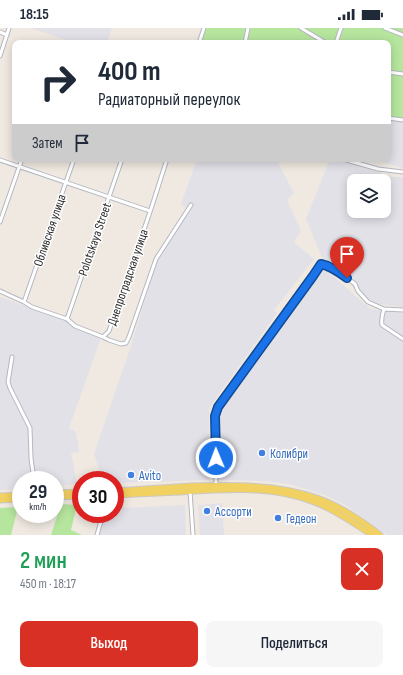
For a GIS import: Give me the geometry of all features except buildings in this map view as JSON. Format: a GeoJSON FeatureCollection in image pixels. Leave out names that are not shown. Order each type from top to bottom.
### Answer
{"type":"FeatureCollection","features":[{"type":"Feature","properties":{"kind":"main road"},"geometry":{"type":"LineString","coordinates":[[124,491],[251,486],[277,488],[317,498],[333,505],[380,535]]}},
{"type":"Feature","properties":{"kind":"main road"},"geometry":{"type":"LineString","coordinates":[[124,495],[216,488],[277,492],[316,502],[331,509],[372,535]]}},
{"type":"Feature","properties":{"kind":"main road"},"geometry":{"type":"LineString","coordinates":[[0,496],[12,495]]}},
{"type":"Feature","properties":{"kind":"main road"},"geometry":{"type":"LineString","coordinates":[[0,500],[12,499]]}},
{"type":"Feature","properties":{"kind":"street"},"geometry":{"type":"LineString","coordinates":[[0,56],[9,28]]}},
{"type":"Feature","properties":{"kind":"street"},"geometry":{"type":"LineString","coordinates":[[200,40],[204,28]]}},
{"type":"Feature","properties":{"kind":"street"},"geometry":{"type":"LineString","coordinates":[[246,40],[248,28]]}},
{"type":"Feature","properties":{"kind":"street"},"geometry":{"type":"LineString","coordinates":[[301,28],[321,40]]}},
{"type":"Feature","properties":{"kind":"street"},"geometry":{"type":"LineString","coordinates":[[337,40],[341,28]]}},
{"type":"Feature","properties":{"kind":"street"},"geometry":{"type":"LineString","coordinates":[[385,28],[403,35]]}},
{"type":"Feature","properties":{"kind":"street"},"geometry":{"type":"LineString","coordinates":[[0,32],[7,34]]}},
{"type":"Feature","properties":{"kind":"street"},"geometry":{"type":"LineString","coordinates":[[391,72],[403,74]]}},
{"type":"Feature","properties":{"kind":"street"},"geometry":{"type":"LineString","coordinates":[[391,118],[403,120]]}},
{"type":"Feature","properties":{"kind":"street"},"geometry":{"type":"LineString","coordinates":[[0,160],[150,211]]}},
{"type":"Feature","properties":{"kind":"street"},"geometry":{"type":"LineString","coordinates":[[0,222],[21,162]]}},
{"type":"Feature","properties":{"kind":"street","name":"Обливская улица"},"geometry":{"type":"LineString","coordinates":[[24,302],[73,162]]}},
{"type":"Feature","properties":{"kind":"street","name":"Polotskaya Street"},"geometry":{"type":"LineString","coordinates":[[66,319],[121,162]]}},
{"type":"Feature","properties":{"kind":"street","name":"Днепроградская улица"},"geometry":{"type":"LineString","coordinates":[[166,162],[109,331],[103,337],[121,344],[126,343],[156,259],[191,205]]}},
{"type":"Feature","properties":{"kind":"street"},"geometry":{"type":"LineString","coordinates":[[354,162],[378,169],[403,172]]}},
{"type":"Feature","properties":{"kind":"street"},"geometry":{"type":"LineString","coordinates":[[216,488],[215,416],[218,407],[321,264],[328,265],[355,284],[358,291],[368,302],[384,309],[403,310]]}},
{"type":"Feature","properties":{"kind":"street"},"geometry":{"type":"LineString","coordinates":[[0,291],[32,306],[66,319],[75,326],[103,337]]}},
{"type":"Feature","properties":{"kind":"street"},"geometry":{"type":"LineString","coordinates":[[384,309],[381,321],[382,325],[403,340]]}},
{"type":"Feature","properties":{"kind":"street"},"geometry":{"type":"LineString","coordinates":[[12,357],[8,382],[30,428],[33,471]]}},
{"type":"Feature","properties":{"kind":"street"},"geometry":{"type":"LineString","coordinates":[[190,491],[193,535]]}},
{"type":"Feature","properties":{"kind":"street"},"geometry":{"type":"LineString","coordinates":[[97,535],[100,523]]}},
{"type":"Feature","properties":{"kind":"shaded area"},"geometry":{"type":"Polygon","coordinates":[[[31,28],[112,28],[108,40],[66,40],[31,28]]]}},
{"type":"Feature","properties":{"kind":"shaded area"},"geometry":{"type":"Polygon","coordinates":[[[391,119],[403,121],[403,168],[382,162],[391,162],[391,119]]]}},
{"type":"Feature","properties":{"kind":"shaded area"},"geometry":{"type":"Polygon","coordinates":[[[196,162],[278,162],[294,193],[287,200],[301,231],[294,242],[314,259],[274,310],[277,313],[209,408],[209,480],[124,483],[124,471],[100,471],[94,454],[131,346],[158,257],[188,209],[181,204],[196,162]]]}},
{"type":"Feature","properties":{"kind":"shaded area"},"geometry":{"type":"Polygon","coordinates":[[[329,162],[345,162],[383,174],[347,174],[347,218],[391,218],[391,176],[403,177],[403,307],[379,304],[365,297],[353,281],[335,265],[324,262],[306,219],[329,162]]]}},
{"type":"Feature","properties":{"kind":"shaded area"},"geometry":{"type":"Polygon","coordinates":[[[322,266],[370,309],[403,313],[403,535],[387,535],[347,506],[325,495],[289,484],[266,481],[218,480],[217,413],[322,266]]]}},
{"type":"Feature","properties":{"kind":"shaded area"},"geometry":{"type":"Polygon","coordinates":[[[0,297],[60,318],[102,335],[69,428],[76,432],[79,452],[71,453],[74,471],[72,471],[72,484],[64,485],[64,471],[12,471],[12,489],[0,490],[0,297]]]}},
{"type":"Feature","properties":{"kind":"shaded area"},"geometry":{"type":"Polygon","coordinates":[[[222,503],[224,535],[200,535],[198,505],[222,503]]]}},
{"type":"Feature","properties":{"kind":"shaded area"},"geometry":{"type":"Polygon","coordinates":[[[185,505],[186,535],[99,535],[102,523],[124,523],[124,508],[185,505]]]}},
{"type":"Feature","properties":{"kind":"green space"},"geometry":{"type":"Polygon","coordinates":[[[204,28],[403,28],[403,120],[391,118],[391,40],[201,40],[204,28]]]}},
{"type":"Feature","properties":{"kind":"green space"},"geometry":{"type":"Polygon","coordinates":[[[64,504],[72,505],[73,523],[71,530],[82,535],[51,535],[55,523],[64,523],[64,504]]]}},
{"type":"Feature","properties":{"kind":"green space"},"geometry":{"type":"Polygon","coordinates":[[[12,507],[12,523],[14,523],[11,535],[0,535],[0,508],[12,507]]]}},
{"type":"Feature","properties":{"kind":"place","name":"Колибри"},"geometry":{"type":"Point","coordinates":[262,453]}},
{"type":"Feature","properties":{"kind":"place","name":"Avito"},"geometry":{"type":"Point","coordinates":[131,475]}},
{"type":"Feature","properties":{"kind":"place","name":"Ассорти"},"geometry":{"type":"Point","coordinates":[207,511]}},
{"type":"Feature","properties":{"kind":"place","name":"Гедеон"},"geometry":{"type":"Point","coordinates":[278,518]}},
{"type":"Feature","properties":{"kind":"route"},"geometry":{"type":"LineString","coordinates":[[216,458],[215,416],[218,407],[321,264],[328,265],[347,278]]}}]}
